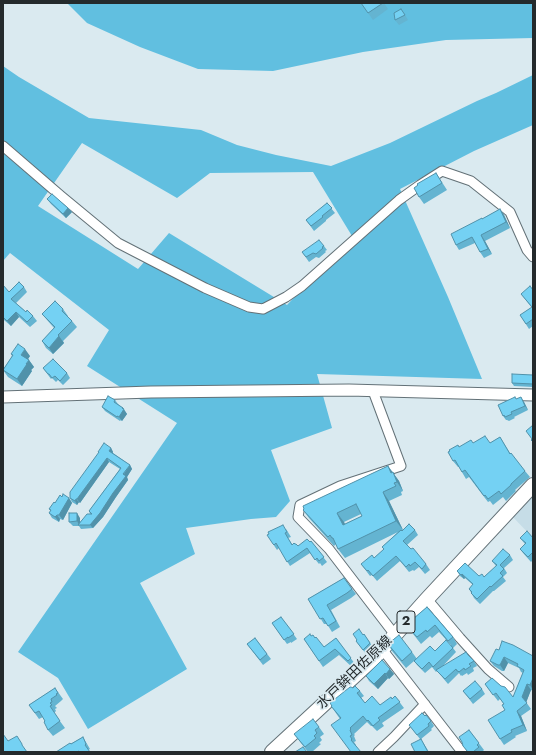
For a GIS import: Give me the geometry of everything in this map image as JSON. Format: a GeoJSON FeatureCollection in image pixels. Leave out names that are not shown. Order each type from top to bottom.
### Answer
{"type":"FeatureCollection","features":[{"type":"Feature","properties":{"kind":"main road","name":"水戸鉾田佐原線"},"geometry":{"type":"LineString","coordinates":[[272,752],[377,655],[427,598],[533,485]]}},
{"type":"Feature","properties":{"kind":"street"},"geometry":{"type":"LineString","coordinates":[[3,146],[61,196],[118,242],[205,288],[249,307],[263,308],[286,297],[302,286],[399,200],[442,171],[471,181],[510,212],[527,250],[533,257]]}},
{"type":"Feature","properties":{"kind":"street"},"geometry":{"type":"LineString","coordinates":[[373,391],[401,466],[340,486],[300,505],[298,517],[329,549],[395,634]]}},
{"type":"Feature","properties":{"kind":"street"},"geometry":{"type":"LineString","coordinates":[[3,397],[151,392],[373,391],[533,395]]}},
{"type":"Feature","properties":{"kind":"street"},"geometry":{"type":"LineString","coordinates":[[427,598],[488,669],[509,687]]}},
{"type":"Feature","properties":{"kind":"street"},"geometry":{"type":"LineString","coordinates":[[382,649],[462,752]]}},
{"type":"Feature","properties":{"kind":"street"},"geometry":{"type":"LineString","coordinates":[[378,752],[425,704]]}},
{"type":"Feature","properties":{"kind":"shaded area"},"geometry":{"type":"Polygon","coordinates":[[[67,3],[533,3],[533,38],[446,40],[363,52],[273,71],[198,69],[140,47],[87,23],[67,3]]]}},
{"type":"Feature","properties":{"kind":"shaded area"},"geometry":{"type":"Polygon","coordinates":[[[3,66],[89,118],[201,130],[237,145],[276,155],[331,166],[390,143],[533,75],[533,125],[474,151],[400,189],[448,297],[482,379],[317,374],[332,428],[271,450],[290,501],[276,517],[186,528],[195,554],[140,583],[187,669],[88,729],[58,678],[18,652],[177,423],[87,366],[109,330],[10,253],[3,261],[3,66]],[[82,143],[38,206],[138,269],[169,233],[287,305],[352,236],[313,172],[210,173],[177,198],[82,143]]]}},
{"type":"Feature","properties":{"kind":"shaded area"},"geometry":{"type":"Polygon","coordinates":[[[533,493],[533,538],[511,515],[533,493]]]}},
{"type":"Feature","properties":{"kind":"building"},"geometry":{"type":"Polygon","coordinates":[[[361,3],[383,3],[368,13],[361,3]]]}},
{"type":"Feature","properties":{"kind":"building"},"geometry":{"type":"Polygon","coordinates":[[[401,9],[405,15],[395,20],[394,13],[401,9]]]}},
{"type":"Feature","properties":{"kind":"building"},"geometry":{"type":"Polygon","coordinates":[[[436,173],[442,183],[419,197],[414,188],[418,185],[417,184],[436,173]]]}},
{"type":"Feature","properties":{"kind":"building"},"geometry":{"type":"Polygon","coordinates":[[[52,194],[68,208],[63,214],[47,199],[52,194]]]}},
{"type":"Feature","properties":{"kind":"building"},"geometry":{"type":"Polygon","coordinates":[[[327,203],[332,208],[311,226],[306,220],[327,203]]]}},
{"type":"Feature","properties":{"kind":"building"},"geometry":{"type":"Polygon","coordinates":[[[500,209],[506,222],[481,235],[488,249],[480,252],[472,237],[456,245],[451,234],[500,209]]]}},
{"type":"Feature","properties":{"kind":"building"},"geometry":{"type":"Polygon","coordinates":[[[319,240],[324,246],[322,247],[323,248],[316,254],[313,253],[306,257],[302,252],[319,240]]]}},
{"type":"Feature","properties":{"kind":"building"},"geometry":{"type":"Polygon","coordinates":[[[19,282],[24,287],[11,299],[33,316],[27,322],[16,312],[7,321],[3,317],[3,285],[9,292],[19,282]]]}},
{"type":"Feature","properties":{"kind":"building"},"geometry":{"type":"Polygon","coordinates":[[[530,286],[533,290],[533,319],[526,324],[520,315],[532,307],[521,294],[530,286]]]}},
{"type":"Feature","properties":{"kind":"building"},"geometry":{"type":"Polygon","coordinates":[[[55,301],[72,321],[58,335],[59,336],[49,348],[42,341],[55,327],[42,314],[55,301]]]}},
{"type":"Feature","properties":{"kind":"building"},"geometry":{"type":"Polygon","coordinates":[[[18,344],[25,349],[21,355],[29,360],[17,379],[3,370],[18,344]]]}},
{"type":"Feature","properties":{"kind":"building"},"geometry":{"type":"Polygon","coordinates":[[[53,359],[67,373],[60,381],[55,376],[52,378],[43,368],[53,359]]]}},
{"type":"Feature","properties":{"kind":"building"},"geometry":{"type":"Polygon","coordinates":[[[512,374],[533,375],[533,384],[512,383],[512,374]]]}},
{"type":"Feature","properties":{"kind":"building"},"geometry":{"type":"Polygon","coordinates":[[[108,396],[115,400],[114,402],[124,409],[119,417],[102,407],[108,396]]]}},
{"type":"Feature","properties":{"kind":"building"},"geometry":{"type":"Polygon","coordinates":[[[515,397],[516,399],[521,397],[525,406],[511,412],[512,414],[505,417],[504,415],[503,416],[498,405],[515,397]]]}},
{"type":"Feature","properties":{"kind":"building"},"geometry":{"type":"Polygon","coordinates":[[[533,425],[533,442],[526,431],[533,425]]]}},
{"type":"Feature","properties":{"kind":"building"},"geometry":{"type":"Polygon","coordinates":[[[485,436],[490,443],[500,437],[510,454],[511,453],[525,471],[501,494],[499,491],[488,499],[485,495],[484,496],[465,470],[462,472],[448,452],[458,445],[459,447],[471,440],[473,443],[485,436]]]}},
{"type":"Feature","properties":{"kind":"building"},"geometry":{"type":"Polygon","coordinates":[[[104,443],[111,448],[109,451],[130,465],[123,474],[126,476],[90,525],[78,525],[87,514],[92,514],[89,511],[121,468],[107,458],[77,499],[75,501],[70,498],[70,492],[104,443]]]}},
{"type":"Feature","properties":{"kind":"building"},"geometry":{"type":"Polygon","coordinates":[[[388,466],[391,473],[393,472],[397,482],[394,483],[396,486],[383,492],[396,521],[338,549],[333,538],[330,535],[328,537],[303,510],[303,506],[388,466]],[[356,504],[337,513],[343,525],[362,516],[356,504]]]}},
{"type":"Feature","properties":{"kind":"building"},"geometry":{"type":"Polygon","coordinates":[[[63,494],[69,498],[59,515],[55,517],[49,513],[51,510],[49,509],[60,495],[62,497],[63,494]]]}},
{"type":"Feature","properties":{"kind":"building"},"geometry":{"type":"Polygon","coordinates":[[[69,513],[77,513],[77,521],[69,522],[69,513]]]}},
{"type":"Feature","properties":{"kind":"building"},"geometry":{"type":"Polygon","coordinates":[[[409,524],[415,530],[403,541],[411,549],[413,548],[426,564],[422,569],[415,562],[406,567],[396,556],[373,576],[361,564],[372,555],[374,558],[384,549],[382,547],[409,524]]]}},
{"type":"Feature","properties":{"kind":"building"},"geometry":{"type":"Polygon","coordinates":[[[283,525],[287,532],[285,533],[292,545],[294,543],[298,546],[307,539],[310,542],[311,541],[324,557],[319,561],[317,558],[315,560],[307,548],[287,562],[276,543],[274,545],[267,535],[269,534],[268,532],[283,525]]]}},
{"type":"Feature","properties":{"kind":"building"},"geometry":{"type":"Polygon","coordinates":[[[527,531],[533,538],[533,552],[528,557],[520,549],[526,543],[520,538],[527,531]]]}},
{"type":"Feature","properties":{"kind":"building"},"geometry":{"type":"Polygon","coordinates":[[[503,549],[510,555],[500,565],[504,569],[500,573],[503,576],[477,599],[469,589],[473,584],[457,571],[465,563],[479,576],[482,574],[484,577],[497,565],[492,561],[503,549]]]}},
{"type":"Feature","properties":{"kind":"building"},"geometry":{"type":"Polygon","coordinates":[[[344,578],[352,589],[327,605],[336,621],[328,626],[323,618],[320,619],[308,599],[344,578]]]}},
{"type":"Feature","properties":{"kind":"building"},"geometry":{"type":"Polygon","coordinates":[[[427,607],[453,637],[448,641],[435,625],[427,632],[426,630],[417,637],[406,625],[427,607]]]}},
{"type":"Feature","properties":{"kind":"building"},"geometry":{"type":"Polygon","coordinates":[[[281,617],[294,634],[284,640],[272,623],[281,617]]]}},
{"type":"Feature","properties":{"kind":"building"},"geometry":{"type":"Polygon","coordinates":[[[359,629],[370,643],[363,650],[353,634],[359,629]]]}},
{"type":"Feature","properties":{"kind":"building"},"geometry":{"type":"Polygon","coordinates":[[[310,634],[315,638],[316,637],[324,647],[336,638],[351,658],[348,661],[335,649],[319,661],[304,639],[310,634]]]}},
{"type":"Feature","properties":{"kind":"building"},"geometry":{"type":"Polygon","coordinates":[[[399,635],[412,652],[402,661],[388,644],[399,635]]]}},
{"type":"Feature","properties":{"kind":"building"},"geometry":{"type":"Polygon","coordinates":[[[255,638],[267,654],[260,660],[247,644],[255,638]]]}},
{"type":"Feature","properties":{"kind":"building"},"geometry":{"type":"Polygon","coordinates":[[[446,640],[453,648],[433,667],[429,662],[422,669],[414,661],[430,646],[435,651],[446,640]]]}},
{"type":"Feature","properties":{"kind":"building"},"geometry":{"type":"Polygon","coordinates":[[[502,641],[533,656],[533,678],[530,685],[527,684],[522,697],[527,703],[517,711],[523,725],[511,730],[512,732],[500,739],[488,720],[505,710],[502,705],[504,704],[496,693],[493,695],[485,684],[492,678],[501,686],[505,687],[513,697],[524,670],[517,666],[518,664],[504,657],[500,665],[490,661],[496,649],[499,650],[502,641]]]}},
{"type":"Feature","properties":{"kind":"building"},"geometry":{"type":"Polygon","coordinates":[[[466,652],[474,661],[469,664],[471,666],[465,670],[464,668],[459,672],[456,669],[445,679],[436,670],[466,652]]]}},
{"type":"Feature","properties":{"kind":"building"},"geometry":{"type":"Polygon","coordinates":[[[382,660],[390,669],[374,684],[366,676],[382,660]]]}},
{"type":"Feature","properties":{"kind":"building"},"geometry":{"type":"Polygon","coordinates":[[[475,681],[482,689],[470,699],[463,691],[475,681]]]}},
{"type":"Feature","properties":{"kind":"building"},"geometry":{"type":"Polygon","coordinates":[[[355,686],[360,691],[357,693],[365,703],[372,696],[380,705],[391,697],[392,699],[395,696],[400,702],[378,718],[380,720],[373,726],[363,716],[350,728],[352,735],[350,736],[352,739],[351,740],[361,752],[351,752],[331,725],[341,718],[330,703],[350,687],[353,688],[355,686]]]}},
{"type":"Feature","properties":{"kind":"building"},"geometry":{"type":"Polygon","coordinates":[[[55,688],[58,693],[51,699],[52,702],[50,703],[52,705],[50,706],[60,721],[48,730],[39,711],[35,713],[29,705],[55,688]]]}},
{"type":"Feature","properties":{"kind":"building"},"geometry":{"type":"Polygon","coordinates":[[[422,713],[431,721],[428,724],[429,726],[417,735],[409,725],[422,713]]]}},
{"type":"Feature","properties":{"kind":"building"},"geometry":{"type":"Polygon","coordinates":[[[313,719],[319,727],[315,730],[317,733],[314,736],[316,738],[305,747],[294,734],[313,719]]]}},
{"type":"Feature","properties":{"kind":"building"},"geometry":{"type":"Polygon","coordinates":[[[469,730],[479,743],[477,745],[479,747],[473,752],[468,752],[463,746],[459,737],[469,730]]]}},
{"type":"Feature","properties":{"kind":"building"},"geometry":{"type":"Polygon","coordinates":[[[3,734],[8,741],[17,736],[27,752],[3,752],[3,734]]]}},
{"type":"Feature","properties":{"kind":"building"},"geometry":{"type":"Polygon","coordinates":[[[83,737],[86,744],[85,745],[90,752],[56,752],[70,743],[71,744],[83,737]]]}},
{"type":"Feature","properties":{"kind":"building"},"geometry":{"type":"Polygon","coordinates":[[[421,739],[428,752],[415,752],[411,744],[421,739]]]}},
{"type":"Feature","properties":{"kind":"building"},"geometry":{"type":"Polygon","coordinates":[[[303,747],[307,752],[295,752],[303,747]]]}}]}
